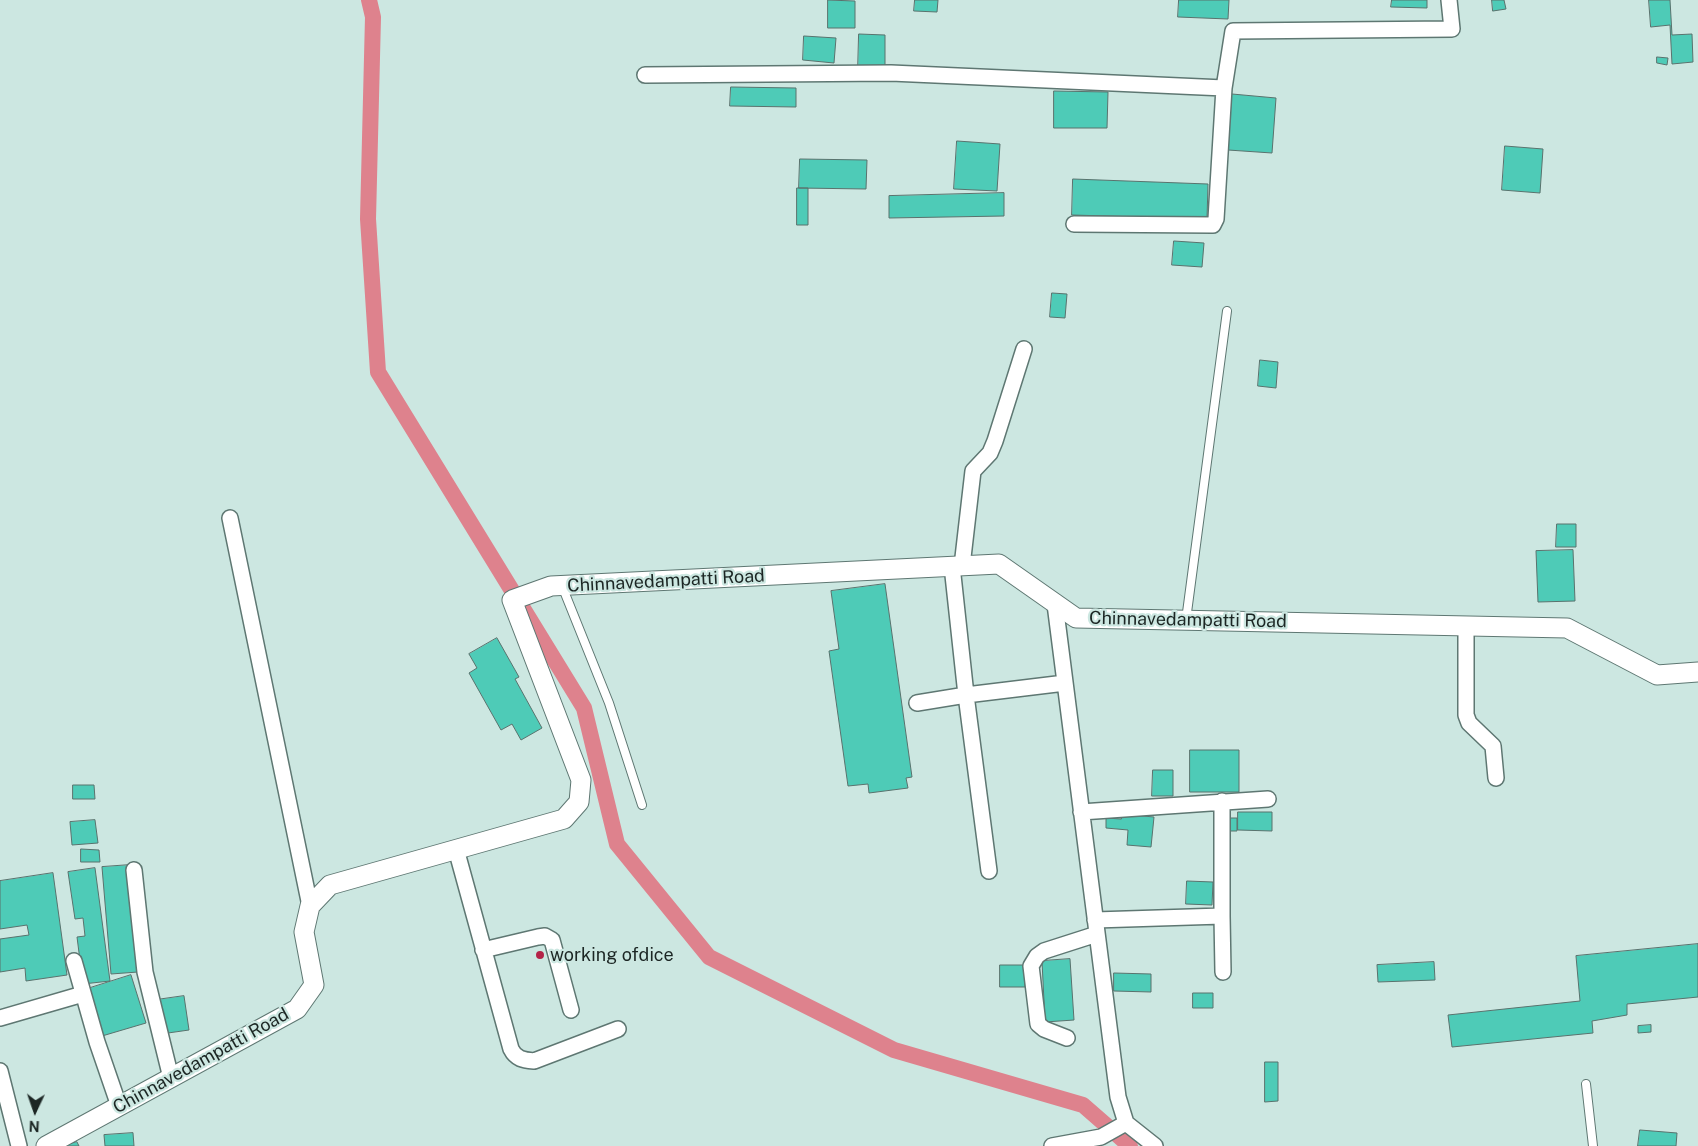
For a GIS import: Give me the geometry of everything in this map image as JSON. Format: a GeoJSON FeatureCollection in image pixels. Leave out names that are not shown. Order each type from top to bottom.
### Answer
{"type":"FeatureCollection","features":[{"type":"Feature","properties":{"kind":"street"},"geometry":{"type":"LineString","coordinates":[[1074,224],[1213,225],[1216,219],[1224,88],[1232,30],[1452,30],[1448,0]]}},
{"type":"Feature","properties":{"kind":"street"},"geometry":{"type":"LineString","coordinates":[[645,76],[891,73],[1224,88]]}},
{"type":"Feature","properties":{"kind":"street"},"geometry":{"type":"LineString","coordinates":[[989,871],[966,695],[957,566],[973,470],[990,453],[1024,349]]}},
{"type":"Feature","properties":{"kind":"street"},"geometry":{"type":"LineString","coordinates":[[230,518],[310,906]]}},
{"type":"Feature","properties":{"kind":"street","name":"Chinnavedampatti Road"},"geometry":{"type":"LineString","coordinates":[[46,1146],[297,1008],[314,985],[304,932],[310,906],[330,885],[564,819],[579,802],[581,780],[512,600],[556,586],[999,564],[1076,618],[1567,628],[1657,675],[1698,672]]}},
{"type":"Feature","properties":{"kind":"street"},"geometry":{"type":"LineString","coordinates":[[1056,604],[1118,1097],[1125,1123],[1155,1146]]}},
{"type":"Feature","properties":{"kind":"street"},"geometry":{"type":"LineString","coordinates":[[1466,626],[1466,715],[1469,723],[1493,746],[1496,778]]}},
{"type":"Feature","properties":{"kind":"street"},"geometry":{"type":"LineString","coordinates":[[917,703],[1066,683]]}},
{"type":"Feature","properties":{"kind":"street"},"geometry":{"type":"LineString","coordinates":[[1081,812],[1268,799]]}},
{"type":"Feature","properties":{"kind":"street"},"geometry":{"type":"LineString","coordinates":[[1222,801],[1223,972]]}},
{"type":"Feature","properties":{"kind":"street"},"geometry":{"type":"LineString","coordinates":[[456,850],[510,1049],[514,1055],[522,1060],[534,1061],[618,1029]]}},
{"type":"Feature","properties":{"kind":"street"},"geometry":{"type":"LineString","coordinates":[[134,870],[145,972],[171,1078]]}},
{"type":"Feature","properties":{"kind":"street"},"geometry":{"type":"LineString","coordinates":[[1066,1038],[1044,1029],[1038,1024],[1031,966],[1036,956],[1096,927],[1222,916]]}},
{"type":"Feature","properties":{"kind":"street"},"geometry":{"type":"LineString","coordinates":[[484,950],[538,937],[545,936],[552,940],[571,1010]]}},
{"type":"Feature","properties":{"kind":"street"},"geometry":{"type":"LineString","coordinates":[[74,961],[119,1106]]}},
{"type":"Feature","properties":{"kind":"street"},"geometry":{"type":"LineString","coordinates":[[0,1018],[83,994]]}},
{"type":"Feature","properties":{"kind":"street"},"geometry":{"type":"LineString","coordinates":[[0,1071],[19,1146]]}},
{"type":"Feature","properties":{"kind":"street"},"geometry":{"type":"LineString","coordinates":[[1052,1146],[1101,1137],[1125,1123]]}},
{"type":"Feature","properties":{"kind":"lane"},"geometry":{"type":"LineString","coordinates":[[1186,620],[1227,311]]}},
{"type":"Feature","properties":{"kind":"lane"},"geometry":{"type":"LineString","coordinates":[[556,586],[609,703],[642,805]]}},
{"type":"Feature","properties":{"kind":"lane"},"geometry":{"type":"LineString","coordinates":[[1586,1084],[1594,1146]]}},
{"type":"Feature","properties":{"kind":"building"},"geometry":{"type":"Polygon","coordinates":[[[828,0],[855,1],[855,28],[828,28],[828,0]]]}},
{"type":"Feature","properties":{"kind":"building"},"geometry":{"type":"Polygon","coordinates":[[[915,0],[938,0],[937,12],[914,11],[915,0]]]}},
{"type":"Feature","properties":{"kind":"building"},"geometry":{"type":"Polygon","coordinates":[[[1179,0],[1229,0],[1228,19],[1178,17],[1179,0]]]}},
{"type":"Feature","properties":{"kind":"building"},"geometry":{"type":"Polygon","coordinates":[[[1392,0],[1427,0],[1427,8],[1391,7],[1392,0]]]}},
{"type":"Feature","properties":{"kind":"building"},"geometry":{"type":"Polygon","coordinates":[[[1492,0],[1504,0],[1506,9],[1493,11],[1492,0]]]}},
{"type":"Feature","properties":{"kind":"building"},"geometry":{"type":"Polygon","coordinates":[[[1649,0],[1670,0],[1672,35],[1692,34],[1693,62],[1672,64],[1670,25],[1651,27],[1649,0]]]}},
{"type":"Feature","properties":{"kind":"building"},"geometry":{"type":"Polygon","coordinates":[[[859,34],[885,35],[885,71],[858,70],[859,34]]]}},
{"type":"Feature","properties":{"kind":"building"},"geometry":{"type":"Polygon","coordinates":[[[804,36],[836,38],[834,63],[803,60],[804,36]]]}},
{"type":"Feature","properties":{"kind":"building"},"geometry":{"type":"Polygon","coordinates":[[[1657,57],[1668,58],[1667,65],[1657,63],[1657,57]]]}},
{"type":"Feature","properties":{"kind":"building"},"geometry":{"type":"Polygon","coordinates":[[[731,87],[796,88],[796,107],[730,106],[731,87]]]}},
{"type":"Feature","properties":{"kind":"building"},"geometry":{"type":"Polygon","coordinates":[[[1054,91],[1108,92],[1107,128],[1054,128],[1054,91]]]}},
{"type":"Feature","properties":{"kind":"building"},"geometry":{"type":"Polygon","coordinates":[[[1232,94],[1276,98],[1272,153],[1228,150],[1232,94]]]}},
{"type":"Feature","properties":{"kind":"building"},"geometry":{"type":"Polygon","coordinates":[[[957,141],[1000,144],[997,191],[954,189],[957,141]]]}},
{"type":"Feature","properties":{"kind":"building"},"geometry":{"type":"Polygon","coordinates":[[[1505,146],[1543,149],[1540,193],[1502,190],[1505,146]]]}},
{"type":"Feature","properties":{"kind":"building"},"geometry":{"type":"Polygon","coordinates":[[[800,159],[867,160],[866,189],[799,188],[800,159]]]}},
{"type":"Feature","properties":{"kind":"building"},"geometry":{"type":"Polygon","coordinates":[[[1073,179],[1208,184],[1207,219],[1072,215],[1073,179]]]}},
{"type":"Feature","properties":{"kind":"building"},"geometry":{"type":"Polygon","coordinates":[[[797,188],[808,188],[808,225],[797,225],[797,188]]]}},
{"type":"Feature","properties":{"kind":"building"},"geometry":{"type":"Polygon","coordinates":[[[1004,193],[1004,216],[889,218],[889,196],[1004,193]]]}},
{"type":"Feature","properties":{"kind":"building"},"geometry":{"type":"Polygon","coordinates":[[[1174,241],[1204,243],[1202,267],[1172,265],[1174,241]]]}},
{"type":"Feature","properties":{"kind":"building"},"geometry":{"type":"Polygon","coordinates":[[[1052,293],[1067,294],[1065,318],[1050,317],[1052,293]]]}},
{"type":"Feature","properties":{"kind":"building"},"geometry":{"type":"Polygon","coordinates":[[[1260,360],[1278,362],[1276,388],[1258,386],[1260,360]]]}},
{"type":"Feature","properties":{"kind":"building"},"geometry":{"type":"Polygon","coordinates":[[[1557,524],[1576,524],[1576,547],[1556,547],[1557,524]]]}},
{"type":"Feature","properties":{"kind":"building"},"geometry":{"type":"Polygon","coordinates":[[[1573,550],[1575,601],[1538,602],[1536,551],[1573,550]]]}},
{"type":"Feature","properties":{"kind":"building"},"geometry":{"type":"Polygon","coordinates":[[[885,584],[912,777],[906,778],[908,788],[869,793],[868,784],[848,786],[829,651],[839,649],[831,591],[885,584]]]}},
{"type":"Feature","properties":{"kind":"building"},"geometry":{"type":"Polygon","coordinates":[[[497,638],[519,677],[515,679],[542,728],[521,740],[512,724],[501,730],[469,673],[477,668],[469,654],[497,638]]]}},
{"type":"Feature","properties":{"kind":"building"},"geometry":{"type":"Polygon","coordinates":[[[1190,750],[1239,750],[1239,792],[1190,792],[1190,750]]]}},
{"type":"Feature","properties":{"kind":"building"},"geometry":{"type":"Polygon","coordinates":[[[1153,770],[1173,770],[1173,796],[1152,796],[1153,770]]]}},
{"type":"Feature","properties":{"kind":"building"},"geometry":{"type":"Polygon","coordinates":[[[73,785],[94,785],[95,799],[73,799],[73,785]]]}},
{"type":"Feature","properties":{"kind":"building"},"geometry":{"type":"Polygon","coordinates":[[[1238,812],[1272,812],[1272,831],[1238,830],[1238,812]]]}},
{"type":"Feature","properties":{"kind":"building"},"geometry":{"type":"Polygon","coordinates":[[[1121,814],[1154,817],[1151,847],[1127,845],[1128,830],[1106,828],[1106,818],[1121,819],[1121,814]]]}},
{"type":"Feature","properties":{"kind":"building"},"geometry":{"type":"Polygon","coordinates":[[[1226,818],[1237,818],[1237,831],[1227,831],[1226,818]]]}},
{"type":"Feature","properties":{"kind":"building"},"geometry":{"type":"Polygon","coordinates":[[[95,820],[98,843],[72,845],[70,822],[95,820]]]}},
{"type":"Feature","properties":{"kind":"building"},"geometry":{"type":"Polygon","coordinates":[[[81,849],[99,850],[100,862],[81,862],[81,849]]]}},
{"type":"Feature","properties":{"kind":"building"},"geometry":{"type":"Polygon","coordinates":[[[130,865],[138,972],[111,974],[102,867],[130,865]]]}},
{"type":"Feature","properties":{"kind":"building"},"geometry":{"type":"Polygon","coordinates":[[[95,868],[110,981],[83,984],[77,937],[85,936],[83,918],[75,919],[68,872],[95,868]]]}},
{"type":"Feature","properties":{"kind":"building"},"geometry":{"type":"Polygon","coordinates":[[[53,873],[67,975],[26,981],[25,968],[0,972],[0,939],[29,935],[27,925],[0,929],[0,881],[53,873]]]}},
{"type":"Feature","properties":{"kind":"building"},"geometry":{"type":"Polygon","coordinates":[[[1187,881],[1213,882],[1212,905],[1186,904],[1187,881]]]}},
{"type":"Feature","properties":{"kind":"building"},"geometry":{"type":"Polygon","coordinates":[[[1698,944],[1698,997],[1627,1004],[1627,1015],[1592,1021],[1593,1033],[1452,1047],[1448,1015],[1580,1001],[1576,956],[1698,944]]]}},
{"type":"Feature","properties":{"kind":"building"},"geometry":{"type":"Polygon","coordinates":[[[1070,959],[1074,1020],[1045,1022],[1042,961],[1070,959]]]}},
{"type":"Feature","properties":{"kind":"building"},"geometry":{"type":"Polygon","coordinates":[[[1434,962],[1435,980],[1378,982],[1377,965],[1434,962]]]}},
{"type":"Feature","properties":{"kind":"building"},"geometry":{"type":"Polygon","coordinates":[[[1000,965],[1025,965],[1025,987],[1000,987],[1000,965]]]}},
{"type":"Feature","properties":{"kind":"building"},"geometry":{"type":"Polygon","coordinates":[[[1114,973],[1151,974],[1151,992],[1114,991],[1114,973]]]}},
{"type":"Feature","properties":{"kind":"building"},"geometry":{"type":"Polygon","coordinates":[[[131,975],[146,1023],[102,1036],[87,989],[131,975]]]}},
{"type":"Feature","properties":{"kind":"building"},"geometry":{"type":"Polygon","coordinates":[[[1193,993],[1213,993],[1213,1008],[1193,1008],[1193,993]]]}},
{"type":"Feature","properties":{"kind":"building"},"geometry":{"type":"Polygon","coordinates":[[[184,996],[189,1030],[161,1034],[156,1000],[184,996]]]}},
{"type":"Feature","properties":{"kind":"building"},"geometry":{"type":"Polygon","coordinates":[[[1651,1025],[1651,1032],[1638,1033],[1638,1026],[1651,1025]]]}},
{"type":"Feature","properties":{"kind":"building"},"geometry":{"type":"Polygon","coordinates":[[[1265,1062],[1278,1062],[1278,1101],[1265,1102],[1265,1062]]]}},
{"type":"Feature","properties":{"kind":"building"},"geometry":{"type":"Polygon","coordinates":[[[1640,1130],[1677,1133],[1676,1146],[1638,1146],[1640,1130]]]}},
{"type":"Feature","properties":{"kind":"building"},"geometry":{"type":"Polygon","coordinates":[[[133,1133],[134,1146],[105,1146],[104,1135],[133,1133]]]}},
{"type":"Feature","properties":{"kind":"building"},"geometry":{"type":"Polygon","coordinates":[[[77,1142],[79,1146],[62,1146],[77,1142]]]}},
{"type":"Feature","properties":{"kind":"waterway"},"geometry":{"type":"LineString","coordinates":[[369,0],[373,17],[368,219],[378,372],[584,708],[617,844],[709,957],[894,1050],[1083,1105],[1130,1146]]}},
{"type":"Feature","properties":{"kind":"place","name":"working ofdice"},"geometry":{"type":"Point","coordinates":[540,955]}}]}
